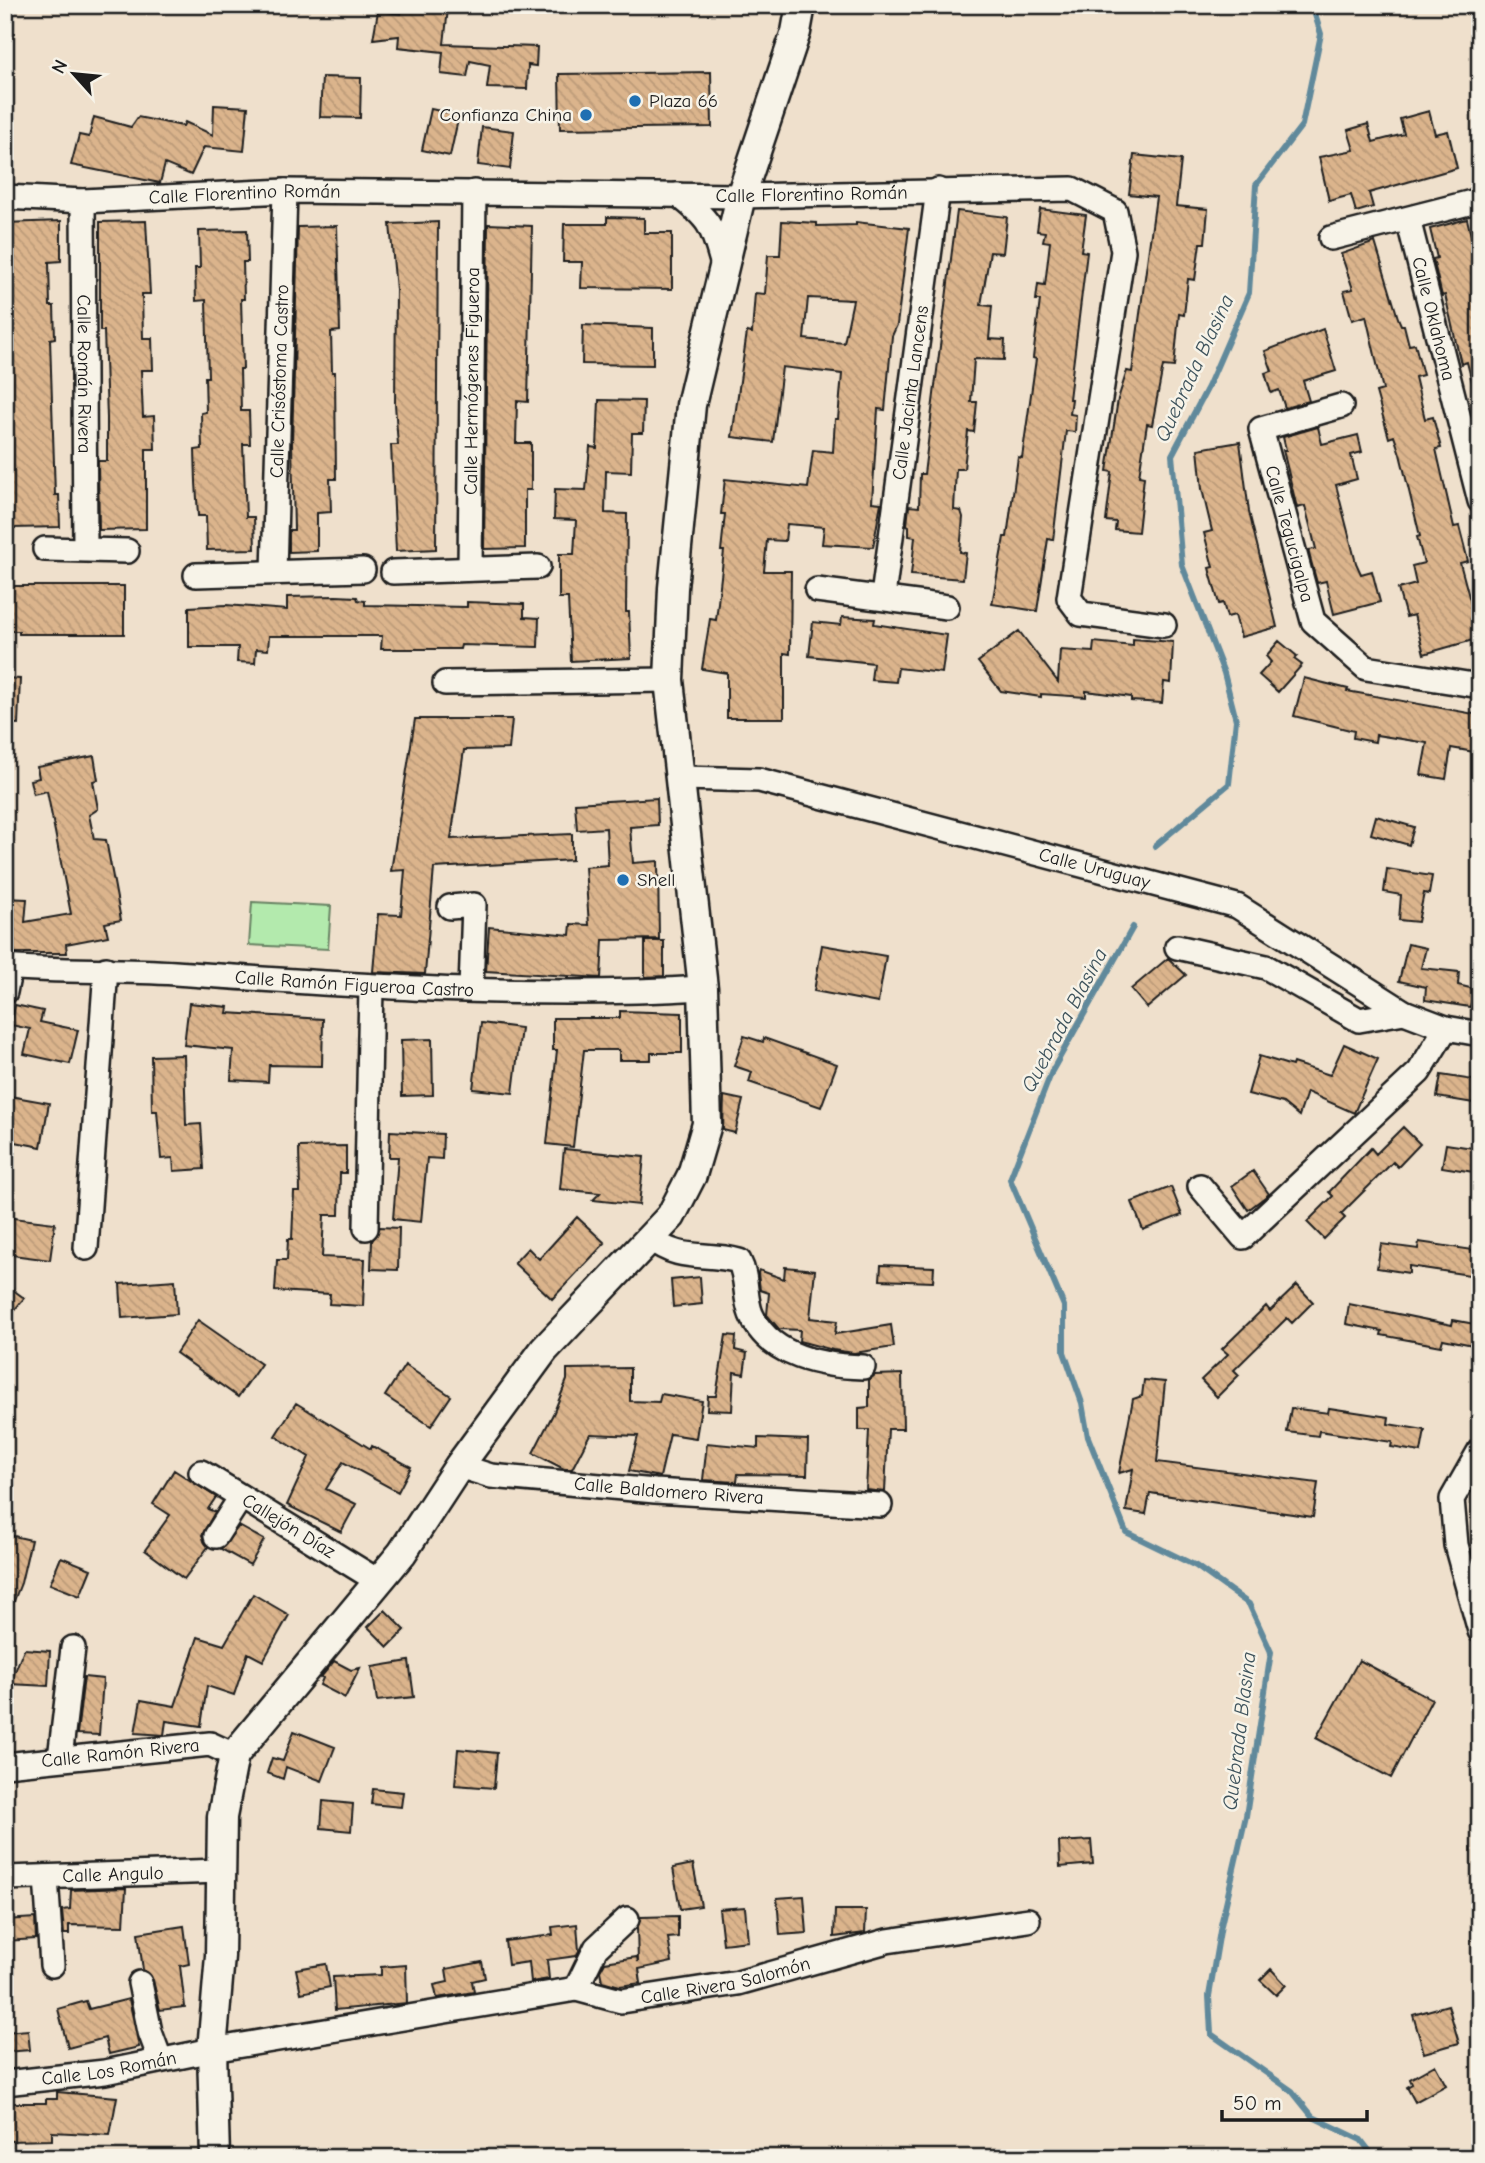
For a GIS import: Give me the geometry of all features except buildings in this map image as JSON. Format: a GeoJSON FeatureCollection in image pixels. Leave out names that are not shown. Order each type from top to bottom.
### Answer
{"type":"FeatureCollection","features":[{"type":"Feature","properties":{"kind":"street"},"geometry":{"type":"LineString","coordinates":[[215,2158],[212,2050],[220,1956],[222,1817],[234,1755],[402,1553],[459,1466],[544,1350],[671,1216],[692,1175],[707,1125],[703,988],[682,778],[669,680],[673,588],[691,405],[741,196],[796,32],[801,5]]}},
{"type":"Feature","properties":{"kind":"street","name":"Calle Florentino Román"},"geometry":{"type":"LineString","coordinates":[[5,197],[83,201],[285,191],[741,196],[1072,189],[1115,211],[1123,251],[1069,598],[1081,614],[1164,625]]}},
{"type":"Feature","properties":{"kind":"street","name":"Calle Jacinta Lancens"},"geometry":{"type":"LineString","coordinates":[[883,596],[938,190]]}},
{"type":"Feature","properties":{"kind":"street","name":"Calle Crisóstoma Castro"},"geometry":{"type":"LineString","coordinates":[[274,572],[285,191]]}},
{"type":"Feature","properties":{"kind":"street","name":"Calle Hermógenes Figueroa"},"geometry":{"type":"LineString","coordinates":[[470,568],[474,192]]}},
{"type":"Feature","properties":{"kind":"street"},"geometry":{"type":"LineString","coordinates":[[678,195],[705,216],[713,231],[724,269]]}},
{"type":"Feature","properties":{"kind":"street"},"geometry":{"type":"LineString","coordinates":[[1331,239],[1480,200]]}},
{"type":"Feature","properties":{"kind":"street","name":"Calle Román Rivera"},"geometry":{"type":"LineString","coordinates":[[83,201],[85,549]]}},
{"type":"Feature","properties":{"kind":"street","name":"Calle Oklahoma"},"geometry":{"type":"LineString","coordinates":[[1408,219],[1480,501]]}},
{"type":"Feature","properties":{"kind":"street","name":"Calle Tegucigalpa"},"geometry":{"type":"LineString","coordinates":[[1341,405],[1261,429],[1313,621],[1366,668],[1480,686]]}},
{"type":"Feature","properties":{"kind":"street"},"geometry":{"type":"LineString","coordinates":[[45,550],[127,551]]}},
{"type":"Feature","properties":{"kind":"street"},"geometry":{"type":"LineString","coordinates":[[393,572],[538,567]]}},
{"type":"Feature","properties":{"kind":"street"},"geometry":{"type":"LineString","coordinates":[[196,575],[363,570]]}},
{"type":"Feature","properties":{"kind":"street"},"geometry":{"type":"LineString","coordinates":[[817,590],[883,596],[947,607]]}},
{"type":"Feature","properties":{"kind":"street"},"geometry":{"type":"LineString","coordinates":[[446,683],[669,680]]}},
{"type":"Feature","properties":{"kind":"street","name":"Calle Uruguay"},"geometry":{"type":"LineString","coordinates":[[682,778],[759,780],[1237,906],[1405,1012],[1446,1028],[1480,1034]]}},
{"type":"Feature","properties":{"kind":"street"},"geometry":{"type":"LineString","coordinates":[[450,907],[474,905],[471,989]]}},
{"type":"Feature","properties":{"kind":"street"},"geometry":{"type":"LineString","coordinates":[[1177,947],[1266,967],[1359,1020],[1405,1012]]}},
{"type":"Feature","properties":{"kind":"street"},"geometry":{"type":"LineString","coordinates":[[5,992],[8,967]]}},
{"type":"Feature","properties":{"kind":"street","name":"Calle Ramón Figueroa Castro"},"geometry":{"type":"LineString","coordinates":[[8,967],[106,969],[371,988],[612,994],[703,988]]}},
{"type":"Feature","properties":{"kind":"street"},"geometry":{"type":"LineString","coordinates":[[86,1248],[106,969]]}},
{"type":"Feature","properties":{"kind":"street"},"geometry":{"type":"LineString","coordinates":[[366,1228],[371,988]]}},
{"type":"Feature","properties":{"kind":"street"},"geometry":{"type":"LineString","coordinates":[[1200,1186],[1243,1237],[1419,1072],[1446,1028]]}},
{"type":"Feature","properties":{"kind":"street"},"geometry":{"type":"LineString","coordinates":[[650,1238],[666,1251],[681,1256],[725,1257],[740,1261],[746,1272],[751,1314],[763,1333],[807,1360],[833,1366],[863,1367]]}},
{"type":"Feature","properties":{"kind":"street"},"geometry":{"type":"LineString","coordinates":[[1480,1450],[1452,1499],[1455,1545],[1472,1578],[1480,1631]]}},
{"type":"Feature","properties":{"kind":"street","name":"Calle Baldomero Rivera"},"geometry":{"type":"LineString","coordinates":[[459,1466],[491,1476],[655,1491],[880,1505]]}},
{"type":"Feature","properties":{"kind":"street","name":"Callejón Díaz"},"geometry":{"type":"LineString","coordinates":[[201,1472],[378,1581]]}},
{"type":"Feature","properties":{"kind":"street"},"geometry":{"type":"LineString","coordinates":[[216,1536],[241,1497]]}},
{"type":"Feature","properties":{"kind":"street"},"geometry":{"type":"LineString","coordinates":[[60,1758],[73,1647]]}},
{"type":"Feature","properties":{"kind":"street","name":"Calle Ramón Rivera"},"geometry":{"type":"LineString","coordinates":[[5,1765],[209,1744],[234,1755]]}},
{"type":"Feature","properties":{"kind":"street","name":"Calle Angulo"},"geometry":{"type":"LineString","coordinates":[[5,1878],[221,1871]]}},
{"type":"Feature","properties":{"kind":"street"},"geometry":{"type":"LineString","coordinates":[[46,1877],[52,1965]]}},
{"type":"Feature","properties":{"kind":"street"},"geometry":{"type":"LineString","coordinates":[[576,1989],[596,1948],[627,1919]]}},
{"type":"Feature","properties":{"kind":"street","name":"Calle Rivera Salomón"},"geometry":{"type":"LineString","coordinates":[[212,2050],[576,1989],[621,2001],[738,1983],[887,1941],[1028,1920]]}},
{"type":"Feature","properties":{"kind":"street"},"geometry":{"type":"LineString","coordinates":[[140,1983],[150,2032],[160,2059]]}},
{"type":"Feature","properties":{"kind":"street","name":"Calle Los Román"},"geometry":{"type":"LineString","coordinates":[[5,2083],[105,2072],[212,2050]]}},
{"type":"Feature","properties":{"kind":"green space"},"geometry":{"type":"Polygon","coordinates":[[[252,902],[331,906],[328,949],[249,945],[252,902]]]}},
{"type":"Feature","properties":{"kind":"waterway","name":"Quebrada Blasina"},"geometry":{"type":"LineString","coordinates":[[1155,846],[1229,784],[1236,720],[1224,673],[1182,565],[1172,455],[1208,387],[1249,293],[1256,185],[1302,125],[1321,34],[1312,5]]}},
{"type":"Feature","properties":{"kind":"waterway","name":"Quebrada Blasina"},"geometry":{"type":"LineString","coordinates":[[1133,927],[1052,1071],[1010,1179],[1064,1306],[1064,1352],[1082,1403],[1088,1437],[1126,1532],[1196,1566],[1249,1604],[1271,1652],[1246,1816],[1221,1925],[1209,1996],[1211,2034],[1292,2091],[1313,2117],[1361,2140],[1375,2158]]}},
{"type":"Feature","properties":{"kind":"place","name":"Plaza 66"},"geometry":{"type":"Point","coordinates":[635,101]}},
{"type":"Feature","properties":{"kind":"place","name":"Confianza China"},"geometry":{"type":"Point","coordinates":[586,115]}},
{"type":"Feature","properties":{"kind":"place","name":"Shell"},"geometry":{"type":"Point","coordinates":[623,880]}}]}
